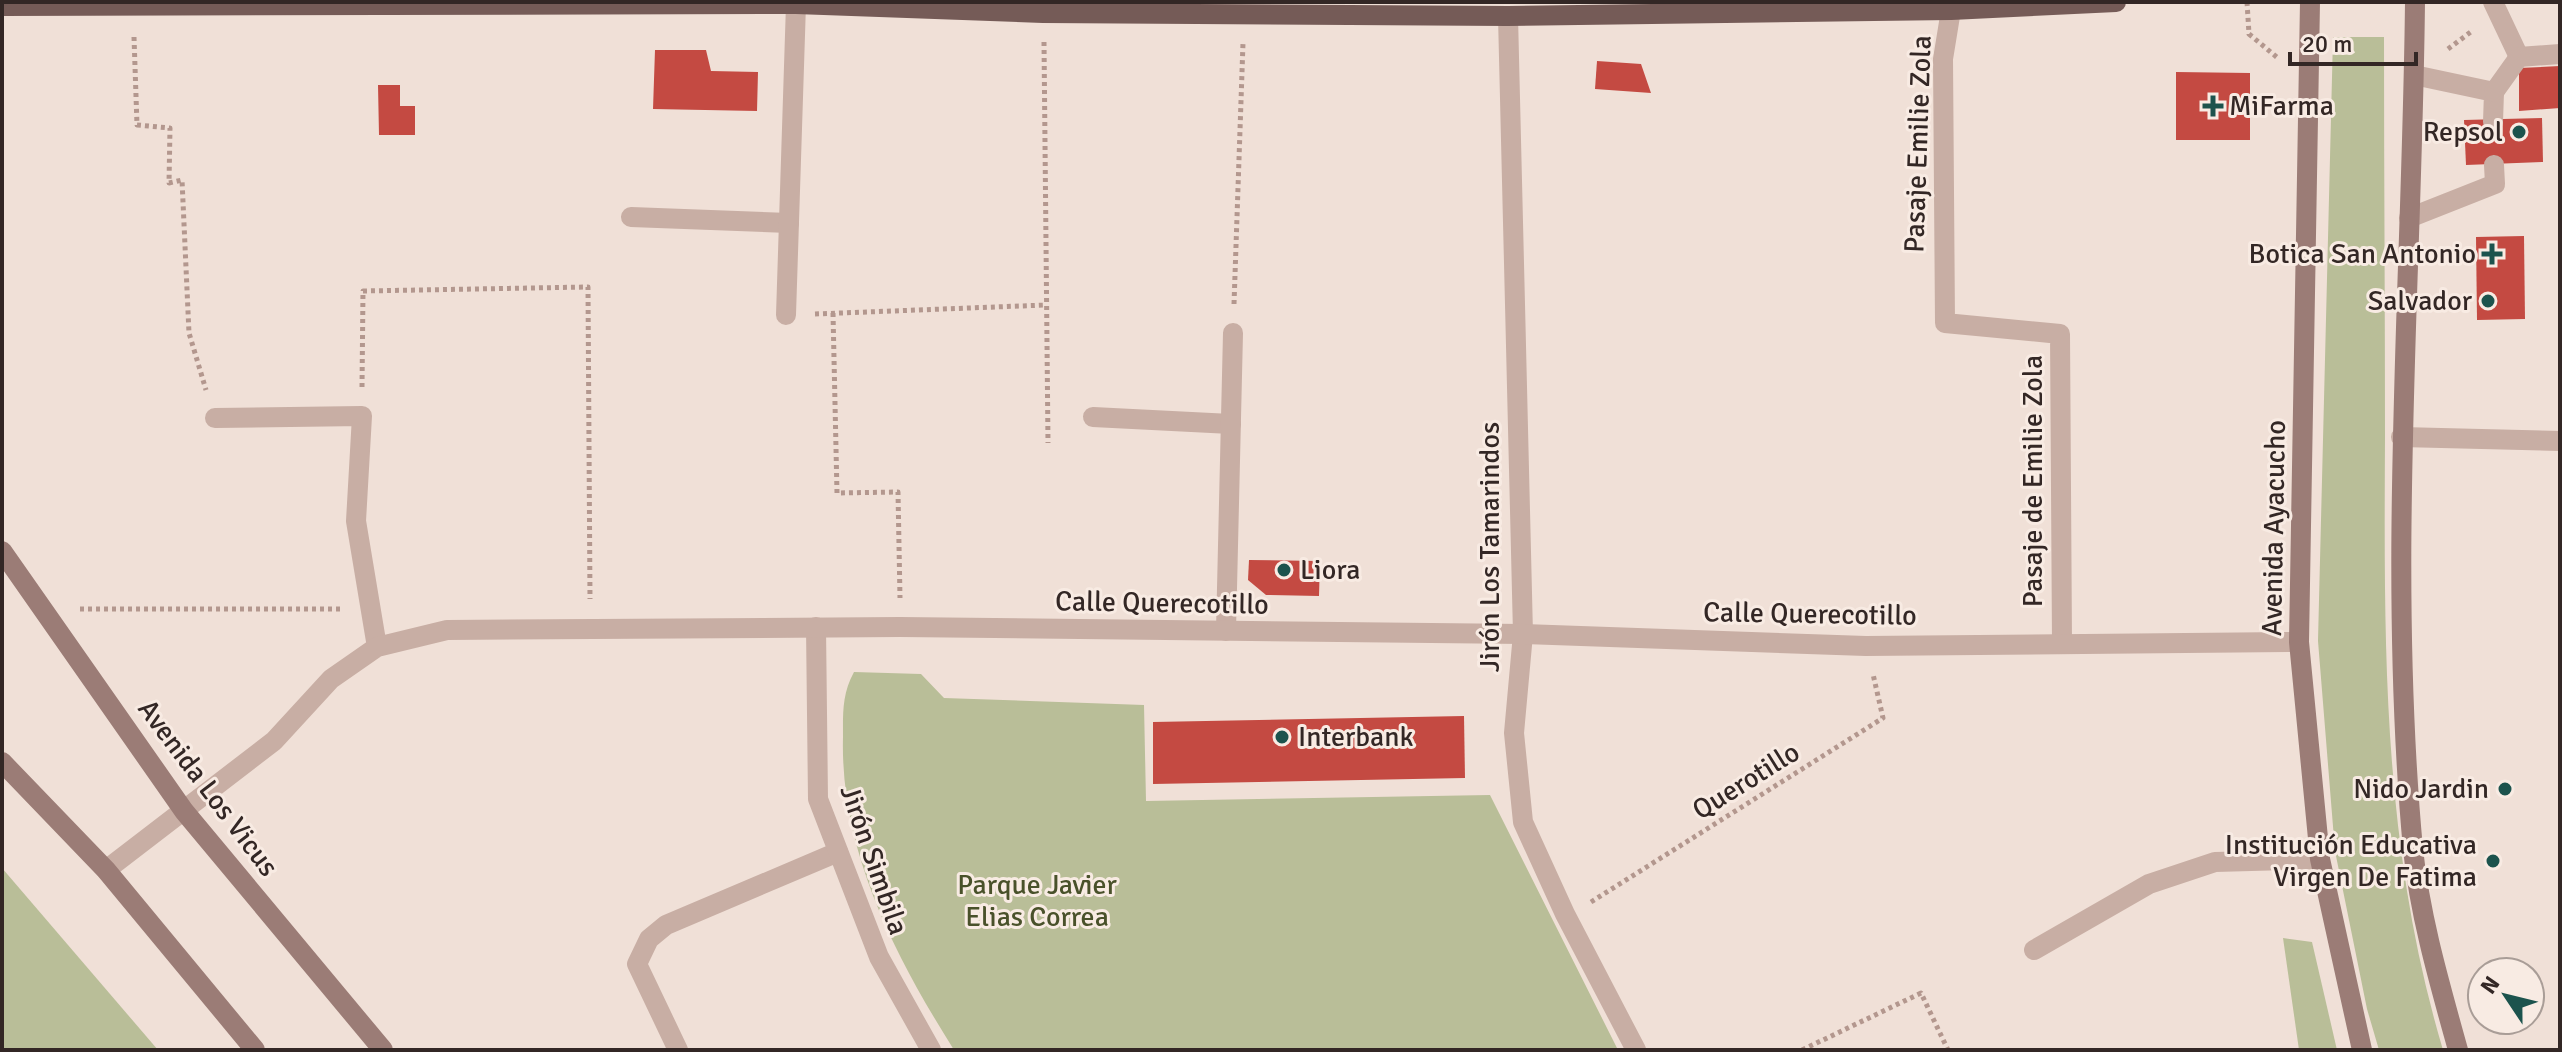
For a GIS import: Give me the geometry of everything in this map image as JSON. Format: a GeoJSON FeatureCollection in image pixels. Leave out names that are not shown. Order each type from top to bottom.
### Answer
{"type":"FeatureCollection","features":[{"type":"Feature","properties":{"kind":"main road"},"geometry":{"type":"LineString","coordinates":[[1436,2],[1462,16]]}},
{"type":"Feature","properties":{"kind":"main road"},"geometry":{"type":"LineString","coordinates":[[2,6],[796,3],[1043,13],[1508,16],[1951,10],[2116,2]]}},
{"type":"Feature","properties":{"kind":"main road","name":"Avenida Ayacucho"},"geometry":{"type":"LineString","coordinates":[[2310,2],[2299,642],[2320,859],[2362,1050]]}},
{"type":"Feature","properties":{"kind":"main road"},"geometry":{"type":"LineString","coordinates":[[2415,2],[2401,437],[2404,662],[2414,851],[2435,969],[2458,1050]]}},
{"type":"Feature","properties":{"kind":"main road","name":"Avenida Los Vicus"},"geometry":{"type":"LineString","coordinates":[[2,551],[184,811],[383,1050]]}},
{"type":"Feature","properties":{"kind":"main road"},"geometry":{"type":"LineString","coordinates":[[2,762],[106,870],[255,1050]]}},
{"type":"Feature","properties":{"kind":"street"},"geometry":{"type":"LineString","coordinates":[[2493,2],[2519,57]]}},
{"type":"Feature","properties":{"kind":"street"},"geometry":{"type":"LineString","coordinates":[[786,315],[796,3]]}},
{"type":"Feature","properties":{"kind":"street","name":"Pasaje Emilie Zola"},"geometry":{"type":"LineString","coordinates":[[1942,280],[1943,59],[1951,10]]}},
{"type":"Feature","properties":{"kind":"street","name":"Jirón Los Tamarindos"},"geometry":{"type":"LineString","coordinates":[[1508,16],[1523,634],[1514,733],[1523,822],[1565,914],[1636,1050]]}},
{"type":"Feature","properties":{"kind":"street"},"geometry":{"type":"LineString","coordinates":[[2519,57],[2560,54]]}},
{"type":"Feature","properties":{"kind":"street"},"geometry":{"type":"LineString","coordinates":[[2493,122],[2494,92],[2519,57]]}},
{"type":"Feature","properties":{"kind":"street"},"geometry":{"type":"LineString","coordinates":[[2414,68],[2494,92]]}},
{"type":"Feature","properties":{"kind":"street"},"geometry":{"type":"LineString","coordinates":[[2409,218],[2495,184],[2494,165]]}},
{"type":"Feature","properties":{"kind":"street"},"geometry":{"type":"LineString","coordinates":[[631,217],[789,223]]}},
{"type":"Feature","properties":{"kind":"street","name":"Pasaje de Emilie Zola"},"geometry":{"type":"LineString","coordinates":[[1942,280],[1945,323],[2060,334],[2062,642]]}},
{"type":"Feature","properties":{"kind":"street"},"geometry":{"type":"LineString","coordinates":[[1226,631],[1233,333]]}},
{"type":"Feature","properties":{"kind":"street"},"geometry":{"type":"LineString","coordinates":[[215,418],[362,416],[356,521],[377,647]]}},
{"type":"Feature","properties":{"kind":"street"},"geometry":{"type":"LineString","coordinates":[[1093,417],[1231,424]]}},
{"type":"Feature","properties":{"kind":"street"},"geometry":{"type":"LineString","coordinates":[[2401,437],[2560,441]]}},
{"type":"Feature","properties":{"kind":"street","name":"Jirón Simbila"},"geometry":{"type":"LineString","coordinates":[[816,627],[818,799],[879,957],[931,1050]]}},
{"type":"Feature","properties":{"kind":"street","name":"Calle Querecotillo"},"geometry":{"type":"LineString","coordinates":[[106,870],[274,741],[331,679],[377,647],[447,630],[900,627],[1523,634],[1866,646],[2299,642]]}},
{"type":"Feature","properties":{"kind":"street"},"geometry":{"type":"LineString","coordinates":[[678,1050],[637,964],[649,939],[666,925],[838,852]]}},
{"type":"Feature","properties":{"kind":"street"},"geometry":{"type":"LineString","coordinates":[[2034,950],[2149,884],[2215,862],[2320,859]]}},
{"type":"Feature","properties":{"kind":"path"},"geometry":{"type":"LineString","coordinates":[[2247,2],[2249,34],[2277,59],[2311,60]]}},
{"type":"Feature","properties":{"kind":"path"},"geometry":{"type":"LineString","coordinates":[[133,5],[137,125],[170,128],[169,183],[182,180],[189,333],[215,418]]}},
{"type":"Feature","properties":{"kind":"path"},"geometry":{"type":"LineString","coordinates":[[1043,13],[1048,443]]}},
{"type":"Feature","properties":{"kind":"path"},"geometry":{"type":"LineString","coordinates":[[1233,333],[1243,14]]}},
{"type":"Feature","properties":{"kind":"path"},"geometry":{"type":"LineString","coordinates":[[2414,68],[2431,61],[2482,24]]}},
{"type":"Feature","properties":{"kind":"path"},"geometry":{"type":"LineString","coordinates":[[362,416],[363,291],[588,287],[590,628]]}},
{"type":"Feature","properties":{"kind":"path"},"geometry":{"type":"LineString","coordinates":[[786,315],[1046,305]]}},
{"type":"Feature","properties":{"kind":"path"},"geometry":{"type":"LineString","coordinates":[[833,313],[837,493],[898,492],[900,627]]}},
{"type":"Feature","properties":{"kind":"path"},"geometry":{"type":"LineString","coordinates":[[43,608],[372,609]]}},
{"type":"Feature","properties":{"kind":"path","name":"Querotillo"},"geometry":{"type":"LineString","coordinates":[[1565,914],[1599,898],[1883,718],[1866,646]]}},
{"type":"Feature","properties":{"kind":"path"},"geometry":{"type":"LineString","coordinates":[[1802,1050],[1921,993],[1948,1050]]}},
{"type":"Feature","properties":{"kind":"green space"},"geometry":{"type":"Polygon","coordinates":[[[2333,37],[2384,37],[2385,593],[2391,746],[2408,897],[2443,1050],[2379,1050],[2367,1009],[2335,851],[2318,641],[2333,37]]]}},
{"type":"Feature","properties":{"kind":"green space","name":"Parque Javier Elias Correa"},"geometry":{"type":"Polygon","coordinates":[[[854,672],[921,674],[944,698],[1144,705],[1146,801],[1490,795],[1618,1050],[954,1050],[892,940],[861,861],[844,779],[844,704],[854,672]]]}},
{"type":"Feature","properties":{"kind":"green space"},"geometry":{"type":"Polygon","coordinates":[[[2,868],[158,1050],[2,1050],[2,868]]]}},
{"type":"Feature","properties":{"kind":"green space"},"geometry":{"type":"Polygon","coordinates":[[[2283,938],[2312,942],[2337,1050],[2299,1050],[2283,938]]]}},
{"type":"Feature","properties":{"kind":"building"},"geometry":{"type":"Polygon","coordinates":[[[655,50],[706,50],[711,71],[758,72],[757,111],[653,109],[655,50]]]}},
{"type":"Feature","properties":{"kind":"building"},"geometry":{"type":"Polygon","coordinates":[[[1597,61],[1641,64],[1651,93],[1595,89],[1597,61]]]}},
{"type":"Feature","properties":{"kind":"building"},"geometry":{"type":"Polygon","coordinates":[[[2560,66],[2560,108],[2519,111],[2519,68],[2560,66]]]}},
{"type":"Feature","properties":{"kind":"building","name":"MiFarma"},"geometry":{"type":"Polygon","coordinates":[[[2176,72],[2250,73],[2250,140],[2176,140],[2176,72]]]}},
{"type":"Feature","properties":{"kind":"building"},"geometry":{"type":"Polygon","coordinates":[[[378,85],[400,85],[400,106],[415,106],[415,135],[379,135],[378,85]]]}},
{"type":"Feature","properties":{"kind":"building"},"geometry":{"type":"Polygon","coordinates":[[[2542,118],[2543,162],[2466,165],[2464,120],[2542,118]]]}},
{"type":"Feature","properties":{"kind":"building"},"geometry":{"type":"Polygon","coordinates":[[[2524,236],[2525,319],[2477,320],[2476,237],[2524,236]]]}},
{"type":"Feature","properties":{"kind":"building","name":"Liora"},"geometry":{"type":"Polygon","coordinates":[[[1249,560],[1320,561],[1319,596],[1266,595],[1248,580],[1249,560]]]}},
{"type":"Feature","properties":{"kind":"building"},"geometry":{"type":"Polygon","coordinates":[[[1464,716],[1465,778],[1153,784],[1153,722],[1464,716]]]}},
{"type":"Feature","properties":{"kind":"place","name":"MiFarma"},"geometry":{"type":"Point","coordinates":[2213,106]}},
{"type":"Feature","properties":{"kind":"place","name":"Repsol"},"geometry":{"type":"Point","coordinates":[2519,132]}},
{"type":"Feature","properties":{"kind":"place","name":"Botica San Antonio"},"geometry":{"type":"Point","coordinates":[2492,254]}},
{"type":"Feature","properties":{"kind":"place","name":"Salvador"},"geometry":{"type":"Point","coordinates":[2488,301]}},
{"type":"Feature","properties":{"kind":"place","name":"Liora"},"geometry":{"type":"Point","coordinates":[1284,570]}},
{"type":"Feature","properties":{"kind":"place","name":"Interbank"},"geometry":{"type":"Point","coordinates":[1282,737]}},
{"type":"Feature","properties":{"kind":"place","name":"Nido Jardin"},"geometry":{"type":"Point","coordinates":[2505,789]}},
{"type":"Feature","properties":{"kind":"place","name":"Institución Educativa Virgen De Fatima"},"geometry":{"type":"Point","coordinates":[2493,861]}}]}
